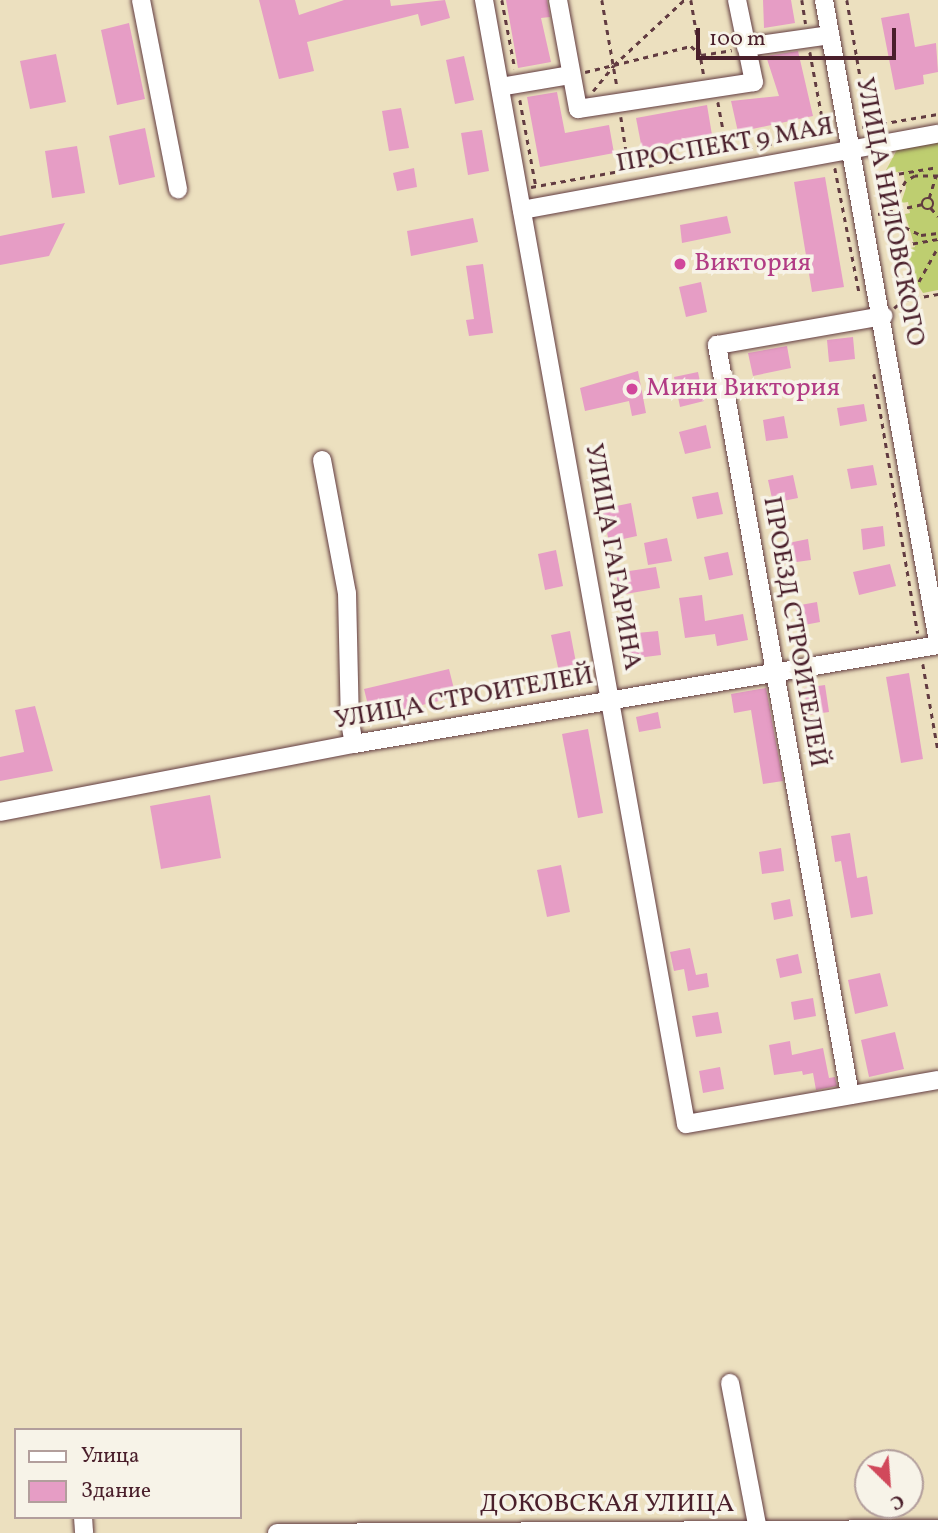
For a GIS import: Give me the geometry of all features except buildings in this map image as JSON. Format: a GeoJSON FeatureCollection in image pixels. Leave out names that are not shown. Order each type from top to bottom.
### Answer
{"type":"FeatureCollection","features":[{"type":"Feature","properties":{"kind":"street"},"geometry":{"type":"LineString","coordinates":[[141,0],[178,189]]}},
{"type":"Feature","properties":{"kind":"street","name":"УЛИЦА ГАГАРИНА"},"geometry":{"type":"LineString","coordinates":[[484,0],[686,1124],[850,1094]]}},
{"type":"Feature","properties":{"kind":"street"},"geometry":{"type":"LineString","coordinates":[[558,0],[578,110],[754,82],[737,0]]}},
{"type":"Feature","properties":{"kind":"street","name":"УЛИЦА НИЛОВСКОГО"},"geometry":{"type":"LineString","coordinates":[[824,0],[846,131],[840,151],[863,216],[883,316],[932,644]]}},
{"type":"Feature","properties":{"kind":"street"},"geometry":{"type":"LineString","coordinates":[[746,47],[830,36]]}},
{"type":"Feature","properties":{"kind":"street"},"geometry":{"type":"LineString","coordinates":[[500,87],[571,75]]}},
{"type":"Feature","properties":{"kind":"street","name":"ПРОСПЕКТ 9 МАЯ"},"geometry":{"type":"LineString","coordinates":[[522,210],[938,134]]}},
{"type":"Feature","properties":{"kind":"street","name":"ПРОЕЗД СТРОИТЕЛЕЙ"},"geometry":{"type":"LineString","coordinates":[[850,1094],[717,345],[883,316]]}},
{"type":"Feature","properties":{"kind":"street"},"geometry":{"type":"LineString","coordinates":[[322,460],[347,593],[349,722],[354,744]]}},
{"type":"Feature","properties":{"kind":"street","name":"УЛИЦА СТРОИТЕЛЕЙ"},"geometry":{"type":"LineString","coordinates":[[0,812],[354,744],[932,644]]}},
{"type":"Feature","properties":{"kind":"street"},"geometry":{"type":"LineString","coordinates":[[850,1094],[938,1080]]}},
{"type":"Feature","properties":{"kind":"street"},"geometry":{"type":"LineString","coordinates":[[730,1383],[758,1530]]}},
{"type":"Feature","properties":{"kind":"street","name":"ДОКОВСКАЯ УЛИЦА"},"geometry":{"type":"LineString","coordinates":[[277,1533],[938,1529]]}},
{"type":"Feature","properties":{"kind":"path"},"geometry":{"type":"LineString","coordinates":[[602,0],[618,98]]}},
{"type":"Feature","properties":{"kind":"path"},"geometry":{"type":"LineString","coordinates":[[578,110],[614,65],[684,0]]}},
{"type":"Feature","properties":{"kind":"path"},"geometry":{"type":"LineString","coordinates":[[802,0],[824,134],[840,151],[859,294]]}},
{"type":"Feature","properties":{"kind":"path"},"geometry":{"type":"LineString","coordinates":[[847,0],[869,126]]}},
{"type":"Feature","properties":{"kind":"path"},"geometry":{"type":"LineString","coordinates":[[571,75],[691,46],[701,55],[746,47]]}},
{"type":"Feature","properties":{"kind":"path"},"geometry":{"type":"LineString","coordinates":[[620,110],[629,169]]}},
{"type":"Feature","properties":{"kind":"path"},"geometry":{"type":"LineString","coordinates":[[518,189],[938,114]]}},
{"type":"Feature","properties":{"kind":"path"},"geometry":{"type":"LineString","coordinates":[[904,300],[879,177],[922,172],[938,167]]}},
{"type":"Feature","properties":{"kind":"path"},"geometry":{"type":"LineString","coordinates":[[863,216],[923,204],[929,198],[937,176],[922,172]]}},
{"type":"Feature","properties":{"kind":"path"},"geometry":{"type":"LineString","coordinates":[[922,172],[899,190],[896,211],[912,232],[938,239]]}},
{"type":"Feature","properties":{"kind":"path"},"geometry":{"type":"LineString","coordinates":[[929,198],[931,208]]}},
{"type":"Feature","properties":{"kind":"path"},"geometry":{"type":"LineString","coordinates":[[923,204],[938,216]]}},
{"type":"Feature","properties":{"kind":"path"},"geometry":{"type":"LineString","coordinates":[[892,247],[931,238],[938,233]]}},
{"type":"Feature","properties":{"kind":"path"},"geometry":{"type":"LineString","coordinates":[[909,299],[938,247]]}},
{"type":"Feature","properties":{"kind":"path"},"geometry":{"type":"LineString","coordinates":[[883,316],[904,300],[938,294]]}},
{"type":"Feature","properties":{"kind":"path"},"geometry":{"type":"LineString","coordinates":[[871,361],[932,644],[938,751]]}},
{"type":"Feature","properties":{"kind":"green space"},"geometry":{"type":"Polygon","coordinates":[[[938,139],[938,290],[923,293],[896,251],[915,247],[905,214],[910,213],[908,202],[901,203],[906,188],[903,171],[884,174],[899,146],[938,139]]]}},
{"type":"Feature","properties":{"kind":"place","name":"Виктория"},"geometry":{"type":"Point","coordinates":[680,264]}},
{"type":"Feature","properties":{"kind":"place","name":"Мини Виктория"},"geometry":{"type":"Point","coordinates":[632,389]}}]}
